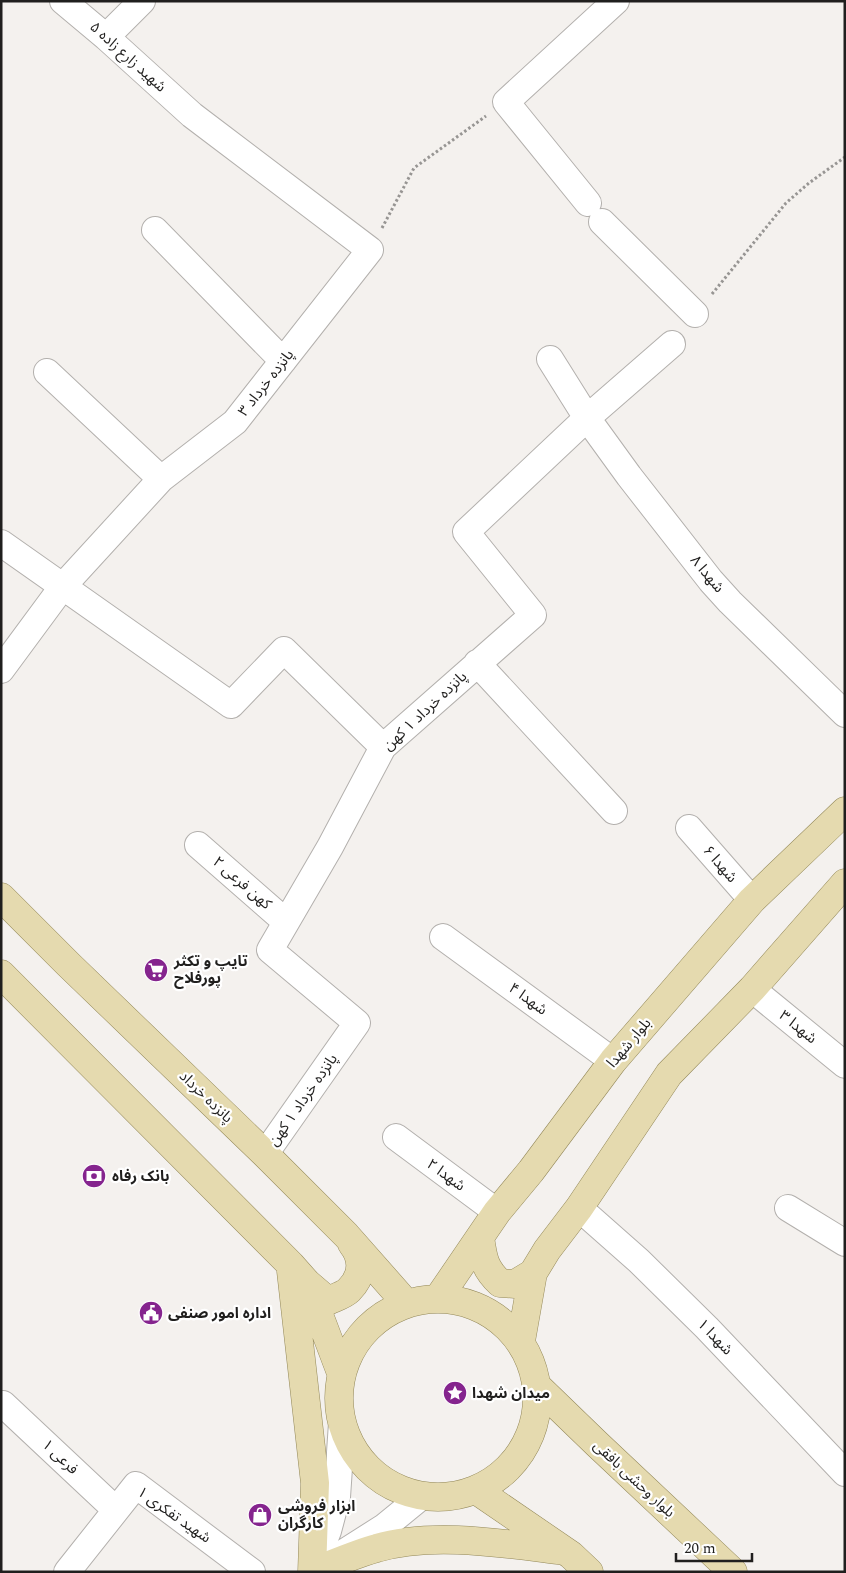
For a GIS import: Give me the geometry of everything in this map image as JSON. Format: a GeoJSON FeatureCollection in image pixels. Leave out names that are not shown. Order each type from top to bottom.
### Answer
{"type":"FeatureCollection","features":[{"type":"Feature","properties":{"kind":"main road","name":"بلوار شهدا"},"geometry":{"type":"LineString","coordinates":[[439,1297],[497,1212],[531,1171],[613,1061],[752,900],[845,811]]}},
{"type":"Feature","properties":{"kind":"main road"},"geometry":{"type":"LineString","coordinates":[[521,1341],[533,1273],[669,1074],[752,989],[844,885]]}},
{"type":"Feature","properties":{"kind":"main road","name":"پانزده خرداد"},"geometry":{"type":"LineString","coordinates":[[1,897],[266,1154],[346,1235],[406,1303]]}},
{"type":"Feature","properties":{"kind":"main road"},"geometry":{"type":"LineString","coordinates":[[1,974],[328,1301],[348,1291],[361,1272],[359,1252],[346,1235]]}},
{"type":"Feature","properties":{"kind":"main road"},"geometry":{"type":"LineString","coordinates":[[480,1237],[483,1258],[489,1273],[500,1283],[515,1284],[533,1273]]}},
{"type":"Feature","properties":{"kind":"main road"},"geometry":{"type":"LineString","coordinates":[[299,1274],[342,1373]]}},
{"type":"Feature","properties":{"kind":"main road"},"geometry":{"type":"LineString","coordinates":[[299,1274],[315,1483],[312,1572],[378,1548],[418,1540],[488,1542],[564,1551]]}},
{"type":"Feature","properties":{"kind":"main road"},"geometry":{"type":"LineString","coordinates":[[439,1297],[471,1303],[499,1318],[521,1341],[532,1362],[537,1386],[536,1418],[524,1448],[504,1474],[476,1490],[449,1497],[422,1496],[394,1488],[371,1472],[353,1449],[342,1423],[338,1398],[342,1373],[365,1329],[384,1314],[406,1303],[422,1298],[439,1297]]}},
{"type":"Feature","properties":{"kind":"main road","name":"بلوار وحشی بافقی"},"geometry":{"type":"LineString","coordinates":[[537,1386],[733,1572]]}},
{"type":"Feature","properties":{"kind":"main road"},"geometry":{"type":"LineString","coordinates":[[476,1490],[564,1551],[589,1572]]}},
{"type":"Feature","properties":{"kind":"street","name":"شهید زارع زاده ۵"},"geometry":{"type":"LineString","coordinates":[[63,1],[192,115],[370,250]]}},
{"type":"Feature","properties":{"kind":"street"},"geometry":{"type":"LineString","coordinates":[[106,37],[142,1]]}},
{"type":"Feature","properties":{"kind":"street"},"geometry":{"type":"LineString","coordinates":[[616,1],[506,102],[595,213],[696,314]]}},
{"type":"Feature","properties":{"kind":"street"},"geometry":{"type":"LineString","coordinates":[[155,230],[283,361]]}},
{"type":"Feature","properties":{"kind":"street","name":"پانزده خرداد ۳"},"geometry":{"type":"LineString","coordinates":[[1,670],[63,586],[161,479],[236,422],[370,250]]}},
{"type":"Feature","properties":{"kind":"street","name":"پانزده خرداد ۱ کهن"},"geometry":{"type":"LineString","coordinates":[[266,1154],[357,1023],[270,950],[330,847],[383,747],[532,614],[466,532],[587,418],[672,344]]}},
{"type":"Feature","properties":{"kind":"street","name":"شهدا ۸"},"geometry":{"type":"LineString","coordinates":[[550,359],[587,418],[628,476],[711,580],[730,602],[845,714]]}},
{"type":"Feature","properties":{"kind":"street"},"geometry":{"type":"LineString","coordinates":[[47,372],[161,479]]}},
{"type":"Feature","properties":{"kind":"street"},"geometry":{"type":"LineString","coordinates":[[1,543],[231,705],[284,650],[383,747]]}},
{"type":"Feature","properties":{"kind":"street"},"geometry":{"type":"LineString","coordinates":[[477,664],[614,812]]}},
{"type":"Feature","properties":{"kind":"street","name":"شهدا ۶"},"geometry":{"type":"LineString","coordinates":[[689,828],[752,900]]}},
{"type":"Feature","properties":{"kind":"street","name":"کهن فرعی ۲"},"geometry":{"type":"LineString","coordinates":[[198,845],[286,922]]}},
{"type":"Feature","properties":{"kind":"street","name":"شهدا ۴"},"geometry":{"type":"LineString","coordinates":[[443,937],[613,1061]]}},
{"type":"Feature","properties":{"kind":"street","name":"شهدا ۳"},"geometry":{"type":"LineString","coordinates":[[752,989],[845,1065]]}},
{"type":"Feature","properties":{"kind":"street","name":"شهدا ۲"},"geometry":{"type":"LineString","coordinates":[[396,1137],[497,1212]]}},
{"type":"Feature","properties":{"kind":"street","name":"شهدا ۱"},"geometry":{"type":"LineString","coordinates":[[579,1208],[639,1261],[707,1328],[845,1473]]}},
{"type":"Feature","properties":{"kind":"street"},"geometry":{"type":"LineString","coordinates":[[788,1208],[845,1243]]}},
{"type":"Feature","properties":{"kind":"street","name":"فرعی ۱"},"geometry":{"type":"LineString","coordinates":[[4,1404],[116,1510]]}},
{"type":"Feature","properties":{"kind":"street"},"geometry":{"type":"LineString","coordinates":[[312,1572],[328,1531],[337,1497],[342,1423]]}},
{"type":"Feature","properties":{"kind":"street","name":"شهید تفکری ۱"},"geometry":{"type":"LineString","coordinates":[[67,1572],[136,1485],[252,1572]]}},
{"type":"Feature","properties":{"kind":"street"},"geometry":{"type":"LineString","coordinates":[[312,1572],[384,1527],[422,1496]]}},
{"type":"Feature","properties":{"kind":"path"},"geometry":{"type":"LineString","coordinates":[[370,250],[414,168],[506,102]]}},
{"type":"Feature","properties":{"kind":"path"},"geometry":{"type":"LineString","coordinates":[[696,314],[786,202],[808,182],[845,157]]}},
{"type":"Feature","properties":{"kind":"place","name":"تایپ و تکثر پورفلاح"},"geometry":{"type":"Point","coordinates":[156,970]}},
{"type":"Feature","properties":{"kind":"place","name":"بانک رفاه"},"geometry":{"type":"Point","coordinates":[94,1176]}},
{"type":"Feature","properties":{"kind":"place","name":"اداره امور صنفی"},"geometry":{"type":"Point","coordinates":[151,1313]}},
{"type":"Feature","properties":{"kind":"place","name":"میدان شهدا"},"geometry":{"type":"Point","coordinates":[455,1393]}},
{"type":"Feature","properties":{"kind":"place","name":"ابزار فروشی کارگران"},"geometry":{"type":"Point","coordinates":[260,1515]}}]}
